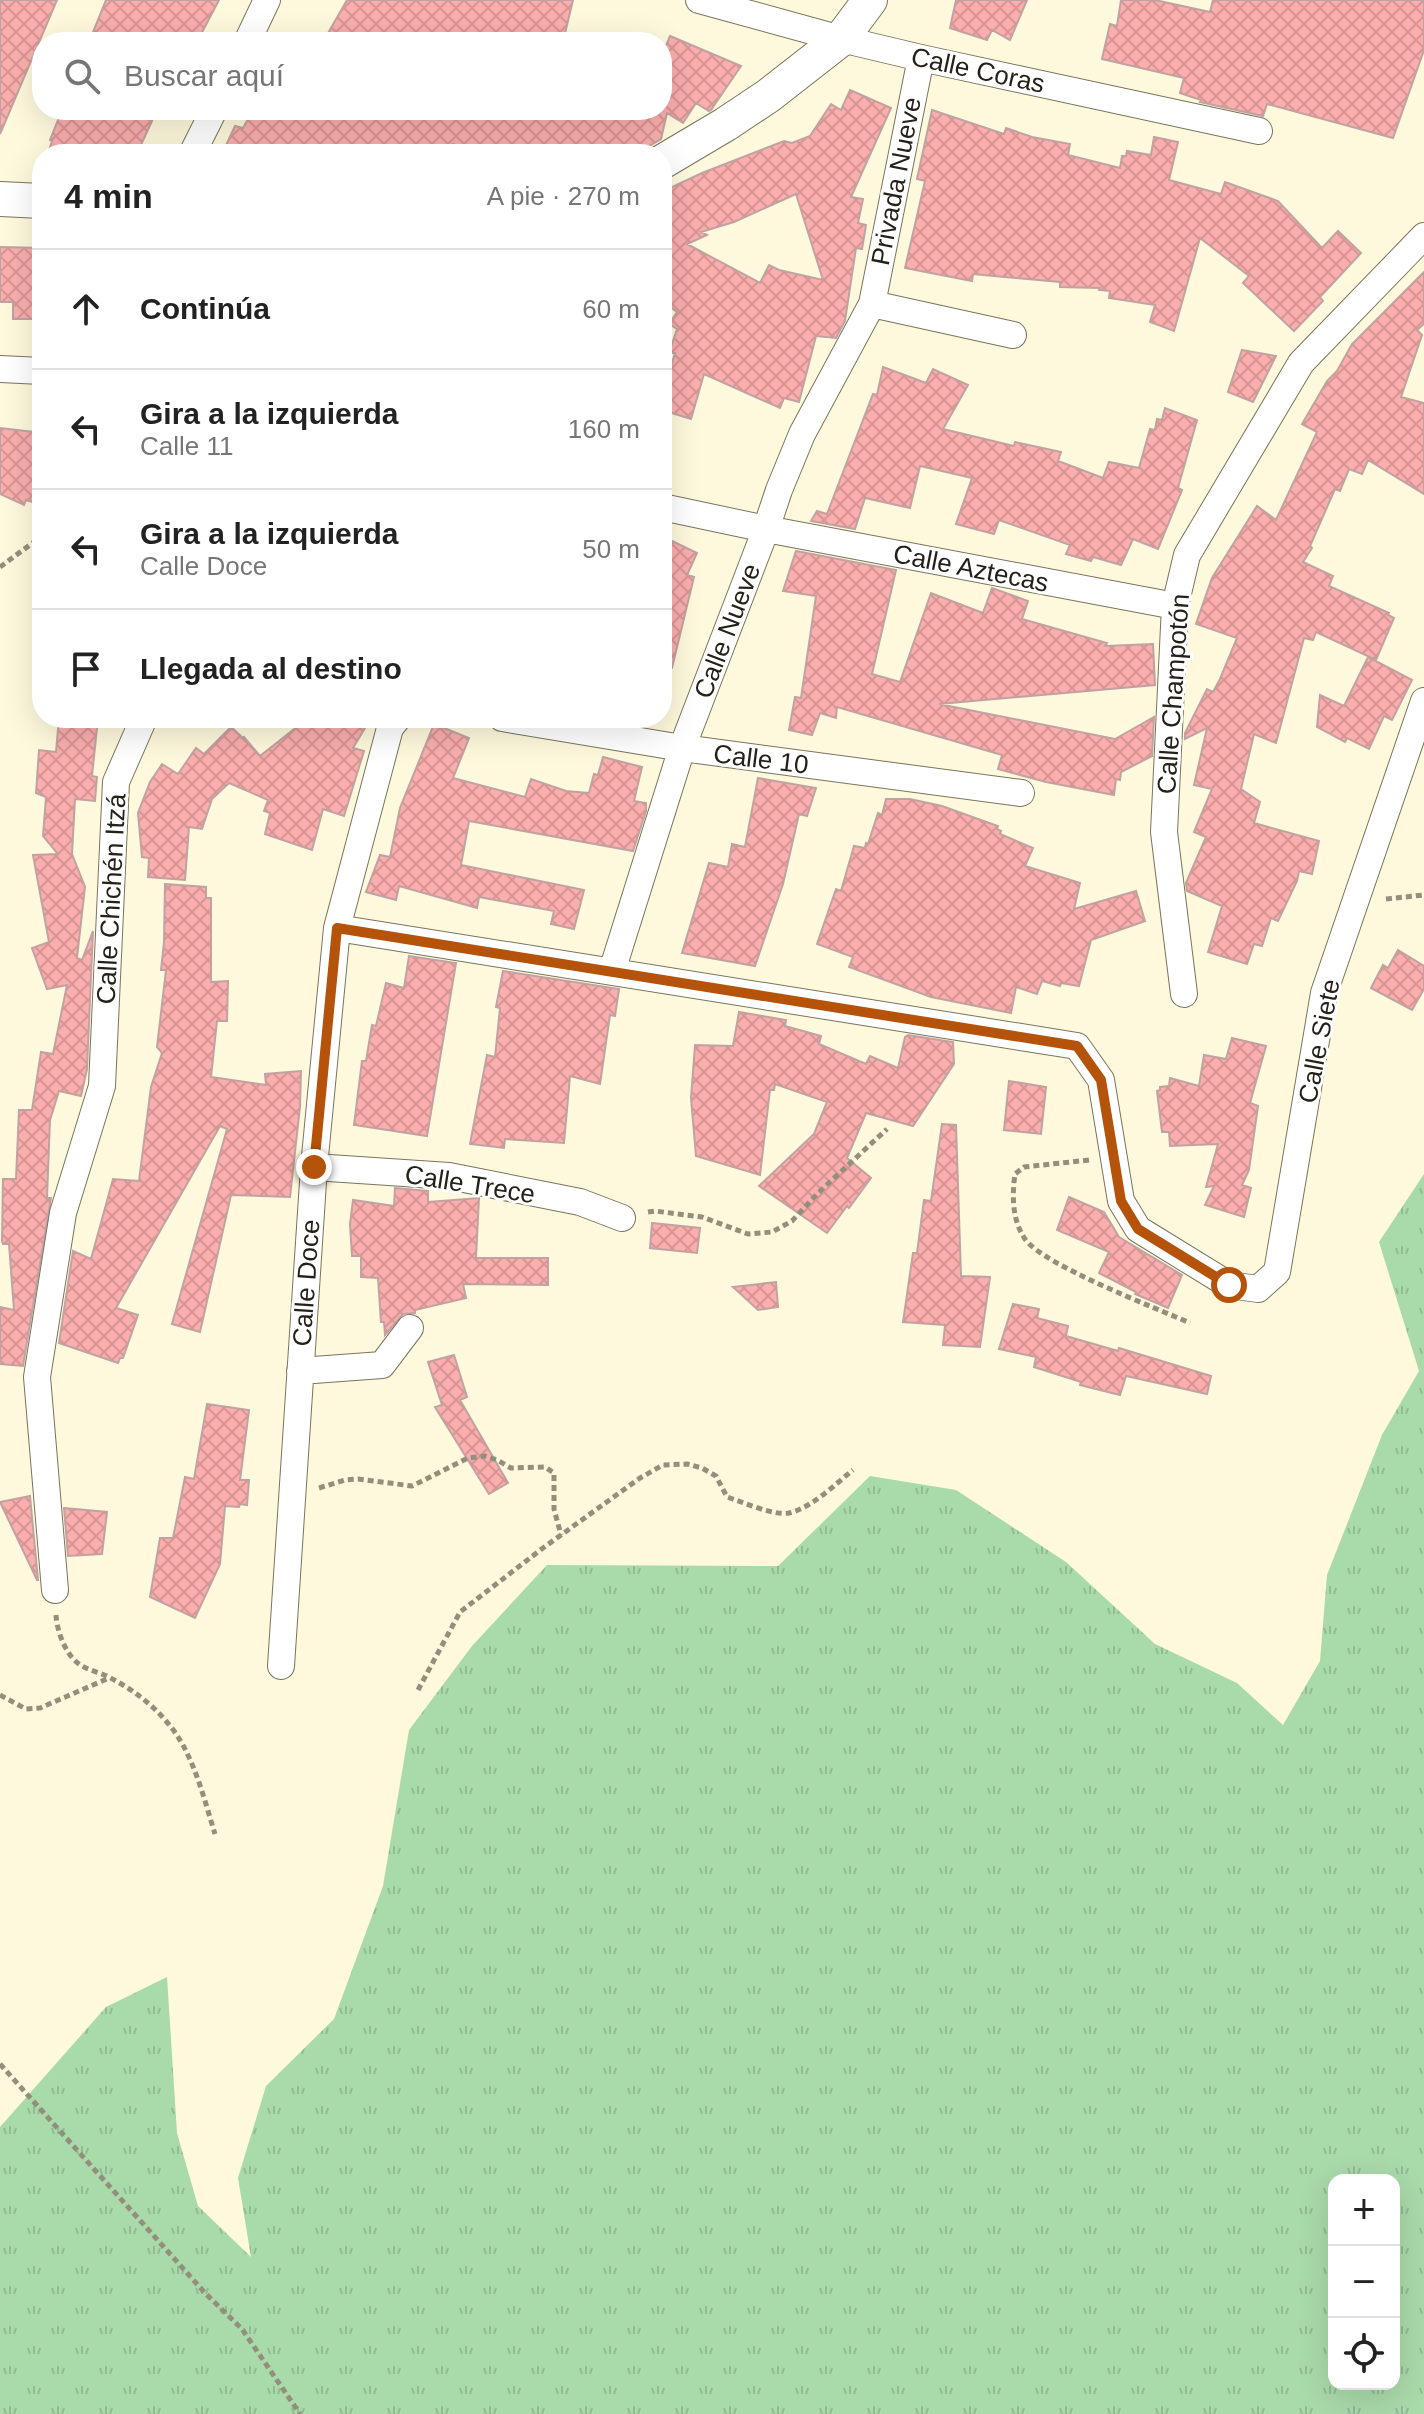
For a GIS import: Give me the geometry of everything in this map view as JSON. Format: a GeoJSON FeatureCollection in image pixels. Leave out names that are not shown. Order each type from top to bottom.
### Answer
{"type":"FeatureCollection","features":[{"type":"Feature","properties":{"kind":"street"},"geometry":{"type":"LineString","coordinates":[[252,32],[267,0]]}},
{"type":"Feature","properties":{"kind":"street","name":"Calle Coras"},"geometry":{"type":"LineString","coordinates":[[699,0],[921,58],[1259,131]]}},
{"type":"Feature","properties":{"kind":"street"},"geometry":{"type":"LineString","coordinates":[[672,156],[768,96],[841,39],[870,0]]}},
{"type":"Feature","properties":{"kind":"street","name":"Privada Nueve"},"geometry":{"type":"LineString","coordinates":[[872,304],[921,58]]}},
{"type":"Feature","properties":{"kind":"street"},"geometry":{"type":"LineString","coordinates":[[197,144],[209,120]]}},
{"type":"Feature","properties":{"kind":"street"},"geometry":{"type":"LineString","coordinates":[[0,199],[32,201]]}},
{"type":"Feature","properties":{"kind":"street","name":"Calle Champotón"},"geometry":{"type":"LineString","coordinates":[[1184,994],[1164,832],[1175,606],[1187,555],[1301,363],[1424,236]]}},
{"type":"Feature","properties":{"kind":"street"},"geometry":{"type":"LineString","coordinates":[[872,304],[1013,335]]}},
{"type":"Feature","properties":{"kind":"street","name":"Calle Nueve"},"geometry":{"type":"LineString","coordinates":[[612,971],[682,748],[802,434],[872,304]]}},
{"type":"Feature","properties":{"kind":"street"},"geometry":{"type":"LineString","coordinates":[[0,369],[32,371]]}},
{"type":"Feature","properties":{"kind":"street","name":"Calle Aztecas"},"geometry":{"type":"LineString","coordinates":[[672,509],[1175,606]]}},
{"type":"Feature","properties":{"kind":"street","name":"Calle Siete"},"geometry":{"type":"LineString","coordinates":[[1114,1158],[1121,1201],[1138,1229],[1229,1285],[1258,1289],[1277,1272],[1324,993],[1424,701]]}},
{"type":"Feature","properties":{"kind":"street","name":"Calle Chichén Itzá"},"geometry":{"type":"LineString","coordinates":[[55,1590],[37,1377],[63,1213],[102,1086],[116,782],[140,728]]}},
{"type":"Feature","properties":{"kind":"street","name":"Calle Doce"},"geometry":{"type":"LineString","coordinates":[[281,1666],[314,1167],[337,928],[390,728]]}},
{"type":"Feature","properties":{"kind":"street","name":"Calle 10"},"geometry":{"type":"LineString","coordinates":[[562,728],[682,748],[1021,793]]}},
{"type":"Feature","properties":{"kind":"street"},"geometry":{"type":"LineString","coordinates":[[337,928],[1077,1046],[1101,1080],[1114,1158]]}},
{"type":"Feature","properties":{"kind":"street","name":"Calle Trece"},"geometry":{"type":"LineString","coordinates":[[314,1167],[449,1176],[580,1202],[622,1218]]}},
{"type":"Feature","properties":{"kind":"street"},"geometry":{"type":"LineString","coordinates":[[300,1371],[382,1365],[410,1328]]}},
{"type":"Feature","properties":{"kind":"path"},"geometry":{"type":"LineString","coordinates":[[0,567],[32,543]]}},
{"type":"Feature","properties":{"kind":"path"},"geometry":{"type":"LineString","coordinates":[[1357,902],[1424,895]]}},
{"type":"Feature","properties":{"kind":"path"},"geometry":{"type":"LineString","coordinates":[[622,1218],[655,1211],[702,1217],[748,1234],[772,1232],[792,1221],[887,1129]]}},
{"type":"Feature","properties":{"kind":"path"},"geometry":{"type":"LineString","coordinates":[[1114,1158],[1024,1167],[1015,1174],[1013,1194],[1016,1221],[1026,1241],[1054,1262],[1190,1323]]}},
{"type":"Feature","properties":{"kind":"path"},"geometry":{"type":"LineString","coordinates":[[292,1493],[358,1479],[412,1486],[468,1458],[485,1456],[511,1468],[545,1467],[554,1473],[554,1509],[561,1535]]}},
{"type":"Feature","properties":{"kind":"path"},"geometry":{"type":"LineString","coordinates":[[418,1690],[460,1612],[561,1535],[663,1465],[687,1464],[702,1468],[716,1476],[727,1497],[756,1508],[787,1513],[814,1502],[853,1470]]}},
{"type":"Feature","properties":{"kind":"path"},"geometry":{"type":"LineString","coordinates":[[55,1590],[57,1624],[65,1647],[78,1664],[133,1690],[174,1730],[196,1774],[215,1834]]}},
{"type":"Feature","properties":{"kind":"path"},"geometry":{"type":"LineString","coordinates":[[0,1695],[26,1709],[40,1708],[110,1678]]}},
{"type":"Feature","properties":{"kind":"path"},"geometry":{"type":"LineString","coordinates":[[0,2064],[205,2293],[242,2329],[300,2414]]}},
{"type":"Feature","properties":{"kind":"green space"},"geometry":{"type":"Polygon","coordinates":[[[1424,1174],[1424,2414],[0,2414],[0,2127],[106,2007],[167,1977],[177,2133],[198,2206],[251,2257],[238,2178],[266,2086],[334,2019],[383,1886],[409,1730],[472,1646],[547,1565],[778,1566],[870,1476],[956,1490],[1066,1562],[1155,1644],[1237,1683],[1283,1725],[1320,1661],[1327,1575],[1382,1435],[1419,1371],[1379,1242],[1424,1174]]]}},
{"type":"Feature","properties":{"kind":"building"},"geometry":{"type":"Polygon","coordinates":[[[0,0],[57,0],[43,32],[32,32],[32,59],[0,134],[0,0]]]}},
{"type":"Feature","properties":{"kind":"building"},"geometry":{"type":"Polygon","coordinates":[[[106,0],[219,0],[202,32],[93,32],[106,0]]]}},
{"type":"Feature","properties":{"kind":"building"},"geometry":{"type":"Polygon","coordinates":[[[347,0],[573,0],[565,32],[329,32],[347,0]]]}},
{"type":"Feature","properties":{"kind":"building"},"geometry":{"type":"Polygon","coordinates":[[[956,0],[1027,0],[1010,40],[992,30],[987,40],[950,28],[956,0]]]}},
{"type":"Feature","properties":{"kind":"building"},"geometry":{"type":"Polygon","coordinates":[[[1121,0],[1155,0],[1210,12],[1213,0],[1424,0],[1424,50],[1393,138],[1267,104],[1263,116],[1200,102],[1180,93],[1184,78],[1102,59],[1110,24],[1117,26],[1121,0]]]}},
{"type":"Feature","properties":{"kind":"building"},"geometry":{"type":"Polygon","coordinates":[[[672,37],[741,66],[711,110],[696,103],[683,123],[672,116],[672,37]]]}},
{"type":"Feature","properties":{"kind":"building"},"geometry":{"type":"Polygon","coordinates":[[[850,90],[891,108],[851,197],[863,199],[858,223],[866,225],[862,249],[856,248],[845,321],[836,338],[816,336],[799,402],[784,398],[780,408],[704,374],[691,419],[672,413],[672,363],[675,353],[672,353],[672,344],[677,329],[672,326],[672,320],[677,312],[672,308],[672,187],[784,141],[792,143],[810,136],[831,104],[841,110],[850,90]],[[796,194],[734,222],[701,232],[707,235],[687,244],[760,283],[769,265],[823,280],[796,194]]]}},
{"type":"Feature","properties":{"kind":"building"},"geometry":{"type":"Polygon","coordinates":[[[932,110],[1004,134],[1006,128],[1032,137],[1070,144],[1068,155],[1120,168],[1122,156],[1126,156],[1127,151],[1151,155],[1154,137],[1178,142],[1169,180],[1221,194],[1225,182],[1278,201],[1322,248],[1338,231],[1361,253],[1320,297],[1323,301],[1294,331],[1243,283],[1249,276],[1200,238],[1174,331],[1150,322],[1155,305],[1109,298],[1110,291],[1100,288],[1060,287],[1060,282],[973,274],[972,281],[905,268],[925,181],[917,179],[932,110]]]}},
{"type":"Feature","properties":{"kind":"building"},"geometry":{"type":"Polygon","coordinates":[[[58,120],[152,121],[141,144],[51,144],[58,120]]]}},
{"type":"Feature","properties":{"kind":"building"},"geometry":{"type":"Polygon","coordinates":[[[247,120],[665,120],[661,139],[653,144],[227,144],[235,126],[243,128],[247,120]]]}},
{"type":"Feature","properties":{"kind":"building"},"geometry":{"type":"Polygon","coordinates":[[[0,247],[32,248],[32,319],[13,319],[13,302],[0,302],[0,247]]]}},
{"type":"Feature","properties":{"kind":"building"},"geometry":{"type":"Polygon","coordinates":[[[1424,272],[1424,324],[1417,330],[1422,335],[1401,397],[1424,403],[1424,494],[1368,460],[1362,474],[1349,469],[1340,491],[1335,489],[1310,546],[1312,548],[1303,562],[1333,576],[1329,586],[1394,618],[1376,660],[1316,632],[1313,640],[1304,638],[1276,743],[1254,734],[1241,789],[1260,802],[1254,823],[1319,841],[1312,874],[1299,871],[1278,921],[1271,918],[1262,946],[1254,944],[1247,964],[1208,952],[1222,906],[1187,891],[1186,883],[1206,837],[1194,832],[1212,789],[1194,785],[1207,728],[1185,739],[1185,733],[1207,689],[1213,692],[1237,638],[1196,624],[1212,578],[1257,506],[1276,520],[1317,432],[1302,424],[1327,381],[1337,371],[1352,344],[1424,272]]]}},
{"type":"Feature","properties":{"kind":"building"},"geometry":{"type":"Polygon","coordinates":[[[1242,350],[1276,356],[1253,402],[1228,392],[1242,350]]]}},
{"type":"Feature","properties":{"kind":"building"},"geometry":{"type":"Polygon","coordinates":[[[883,367],[926,383],[933,369],[968,385],[943,429],[1014,446],[1015,442],[1061,452],[1058,461],[1103,478],[1109,462],[1139,468],[1150,429],[1155,430],[1157,419],[1162,420],[1165,408],[1197,420],[1178,488],[1182,490],[1158,549],[1133,539],[1121,565],[1066,554],[1070,545],[999,520],[994,534],[956,524],[972,478],[920,466],[910,508],[865,498],[855,529],[811,521],[817,511],[827,514],[873,394],[877,395],[883,367]]]}},
{"type":"Feature","properties":{"kind":"building"},"geometry":{"type":"Polygon","coordinates":[[[0,428],[32,432],[32,502],[26,500],[24,505],[0,494],[0,428]]]}},
{"type":"Feature","properties":{"kind":"building"},"geometry":{"type":"Polygon","coordinates":[[[672,541],[697,553],[687,575],[694,577],[672,668],[672,541]]]}},
{"type":"Feature","properties":{"kind":"building"},"geometry":{"type":"Polygon","coordinates":[[[796,551],[896,570],[872,674],[900,682],[931,593],[983,613],[992,588],[1028,601],[1022,619],[1107,643],[1105,646],[1153,644],[1155,685],[939,704],[1115,739],[1154,717],[1152,756],[1121,772],[1120,780],[1116,779],[1114,795],[998,769],[1002,755],[837,707],[836,718],[820,713],[812,735],[789,730],[795,697],[801,698],[816,596],[783,591],[796,551]]]}},
{"type":"Feature","properties":{"kind":"building"},"geometry":{"type":"Polygon","coordinates":[[[1368,657],[1412,680],[1392,720],[1384,716],[1369,749],[1347,738],[1345,742],[1317,727],[1320,695],[1344,706],[1368,657]]]}},
{"type":"Feature","properties":{"kind":"building"},"geometry":{"type":"Polygon","coordinates":[[[58,728],[97,728],[92,776],[97,777],[95,801],[75,799],[72,854],[85,887],[77,958],[82,960],[93,931],[87,1069],[81,1096],[59,1091],[50,1120],[47,1198],[51,1198],[23,1366],[0,1364],[0,1307],[14,1310],[9,1244],[2,1241],[3,1179],[16,1179],[19,1110],[32,1110],[41,1052],[53,1054],[67,985],[47,989],[32,948],[49,942],[33,855],[58,854],[43,836],[46,797],[36,793],[39,750],[56,752],[58,728]]]}},
{"type":"Feature","properties":{"kind":"building"},"geometry":{"type":"Polygon","coordinates":[[[230,728],[244,737],[260,756],[295,728],[365,728],[353,748],[364,751],[344,816],[323,809],[312,850],[265,834],[270,813],[264,811],[268,800],[229,783],[212,799],[202,829],[189,827],[185,880],[148,877],[149,858],[142,857],[138,813],[150,782],[162,764],[178,774],[196,748],[204,754],[230,728]]]}},
{"type":"Feature","properties":{"kind":"building"},"geometry":{"type":"Polygon","coordinates":[[[432,728],[444,728],[469,738],[453,778],[525,797],[531,779],[566,791],[589,793],[603,757],[642,767],[634,801],[646,803],[633,851],[469,821],[461,865],[584,890],[574,929],[551,924],[554,911],[479,897],[477,908],[399,886],[396,900],[366,892],[380,855],[390,857],[400,808],[432,728]]]}},
{"type":"Feature","properties":{"kind":"building"},"geometry":{"type":"Polygon","coordinates":[[[758,778],[816,788],[807,816],[799,814],[783,884],[755,966],[682,953],[709,863],[728,867],[732,844],[745,847],[758,778]]]}},
{"type":"Feature","properties":{"kind":"building"},"geometry":{"type":"Polygon","coordinates":[[[886,799],[910,799],[942,806],[998,826],[1000,834],[1033,848],[1025,866],[1080,883],[1074,909],[1136,891],[1145,921],[1091,940],[1079,986],[1061,983],[1060,986],[1042,981],[1037,994],[1016,987],[1011,1013],[931,997],[849,967],[853,957],[817,944],[836,889],[841,891],[854,846],[865,848],[868,844],[886,799]]]}},
{"type":"Feature","properties":{"kind":"building"},"geometry":{"type":"Polygon","coordinates":[[[165,884],[206,887],[206,898],[211,898],[211,982],[228,981],[227,1021],[217,1021],[211,1077],[266,1085],[265,1074],[301,1071],[300,1107],[290,1197],[231,1195],[200,1332],[172,1324],[227,1129],[220,1126],[116,1308],[138,1315],[123,1358],[118,1363],[59,1343],[73,1251],[91,1259],[113,1179],[139,1181],[151,1087],[162,1053],[157,1047],[166,970],[161,970],[165,884]]]}},
{"type":"Feature","properties":{"kind":"building"},"geometry":{"type":"Polygon","coordinates":[[[1398,950],[1424,966],[1424,989],[1412,1010],[1371,988],[1383,965],[1388,968],[1398,950]]]}},
{"type":"Feature","properties":{"kind":"building"},"geometry":{"type":"Polygon","coordinates":[[[409,956],[456,963],[427,1136],[354,1125],[362,1061],[366,1061],[372,1025],[376,1026],[386,983],[404,988],[409,956]]]}},
{"type":"Feature","properties":{"kind":"building"},"geometry":{"type":"Polygon","coordinates":[[[503,971],[619,989],[615,1016],[610,1015],[600,1084],[570,1076],[564,1143],[505,1139],[504,1148],[470,1144],[487,1055],[495,1057],[500,1008],[496,1007],[503,971]]]}},
{"type":"Feature","properties":{"kind":"building"},"geometry":{"type":"Polygon","coordinates":[[[739,1012],[786,1020],[785,1026],[821,1036],[819,1044],[866,1064],[870,1056],[898,1068],[908,1035],[953,1042],[954,1064],[913,1126],[866,1113],[847,1158],[871,1178],[827,1233],[759,1186],[814,1134],[827,1102],[775,1084],[774,1090],[770,1090],[760,1175],[696,1156],[691,1098],[695,1045],[733,1046],[739,1012]]]}},
{"type":"Feature","properties":{"kind":"building"},"geometry":{"type":"Polygon","coordinates":[[[1232,1038],[1266,1046],[1250,1103],[1258,1106],[1249,1170],[1242,1185],[1251,1188],[1244,1217],[1205,1205],[1214,1186],[1206,1187],[1218,1144],[1170,1146],[1169,1132],[1162,1132],[1157,1091],[1160,1087],[1169,1086],[1170,1078],[1199,1086],[1204,1055],[1226,1059],[1232,1038]]]}},
{"type":"Feature","properties":{"kind":"building"},"geometry":{"type":"Polygon","coordinates":[[[1009,1081],[1046,1087],[1041,1134],[1004,1130],[1009,1081]]]}},
{"type":"Feature","properties":{"kind":"building"},"geometry":{"type":"Polygon","coordinates":[[[942,1124],[956,1125],[961,1276],[990,1277],[980,1347],[943,1345],[945,1325],[903,1322],[924,1200],[931,1201],[942,1124]]]}},
{"type":"Feature","properties":{"kind":"building"},"geometry":{"type":"Polygon","coordinates":[[[395,1188],[428,1191],[428,1202],[479,1198],[476,1258],[548,1258],[548,1285],[463,1284],[466,1298],[403,1314],[385,1335],[378,1278],[361,1277],[361,1256],[352,1256],[350,1224],[353,1200],[394,1206],[395,1188]]]}},
{"type":"Feature","properties":{"kind":"building"},"geometry":{"type":"Polygon","coordinates":[[[1069,1197],[1104,1212],[1119,1237],[1182,1275],[1168,1308],[1135,1294],[1099,1273],[1109,1252],[1057,1230],[1069,1197]]]}},
{"type":"Feature","properties":{"kind":"building"},"geometry":{"type":"Polygon","coordinates":[[[652,1223],[700,1228],[697,1253],[650,1248],[652,1223]]]}},
{"type":"Feature","properties":{"kind":"building"},"geometry":{"type":"Polygon","coordinates":[[[776,1282],[778,1307],[758,1310],[733,1287],[776,1282]]]}},
{"type":"Feature","properties":{"kind":"building"},"geometry":{"type":"Polygon","coordinates":[[[1013,1304],[1039,1309],[1037,1318],[1068,1326],[1066,1336],[1118,1351],[1119,1348],[1211,1376],[1207,1394],[1126,1376],[1120,1395],[1080,1385],[1081,1382],[1034,1367],[1036,1357],[999,1349],[1013,1304]]]}},
{"type":"Feature","properties":{"kind":"building"},"geometry":{"type":"Polygon","coordinates":[[[454,1355],[467,1397],[460,1400],[508,1483],[489,1494],[435,1407],[442,1405],[428,1362],[454,1355]]]}},
{"type":"Feature","properties":{"kind":"building"},"geometry":{"type":"Polygon","coordinates":[[[207,1404],[249,1410],[240,1480],[249,1480],[247,1505],[225,1506],[220,1564],[195,1618],[150,1597],[160,1538],[173,1538],[185,1477],[194,1479],[207,1404]]]}},
{"type":"Feature","properties":{"kind":"building"},"geometry":{"type":"Polygon","coordinates":[[[30,1496],[38,1580],[0,1502],[30,1496]]]}},
{"type":"Feature","properties":{"kind":"building"},"geometry":{"type":"Polygon","coordinates":[[[64,1508],[107,1512],[102,1554],[68,1556],[64,1508]]]}},
{"type":"Feature","properties":{"kind":"route"},"geometry":{"type":"LineString","coordinates":[[314,1167],[337,928],[1077,1046],[1101,1080],[1121,1201],[1138,1229],[1229,1285]]}}]}
